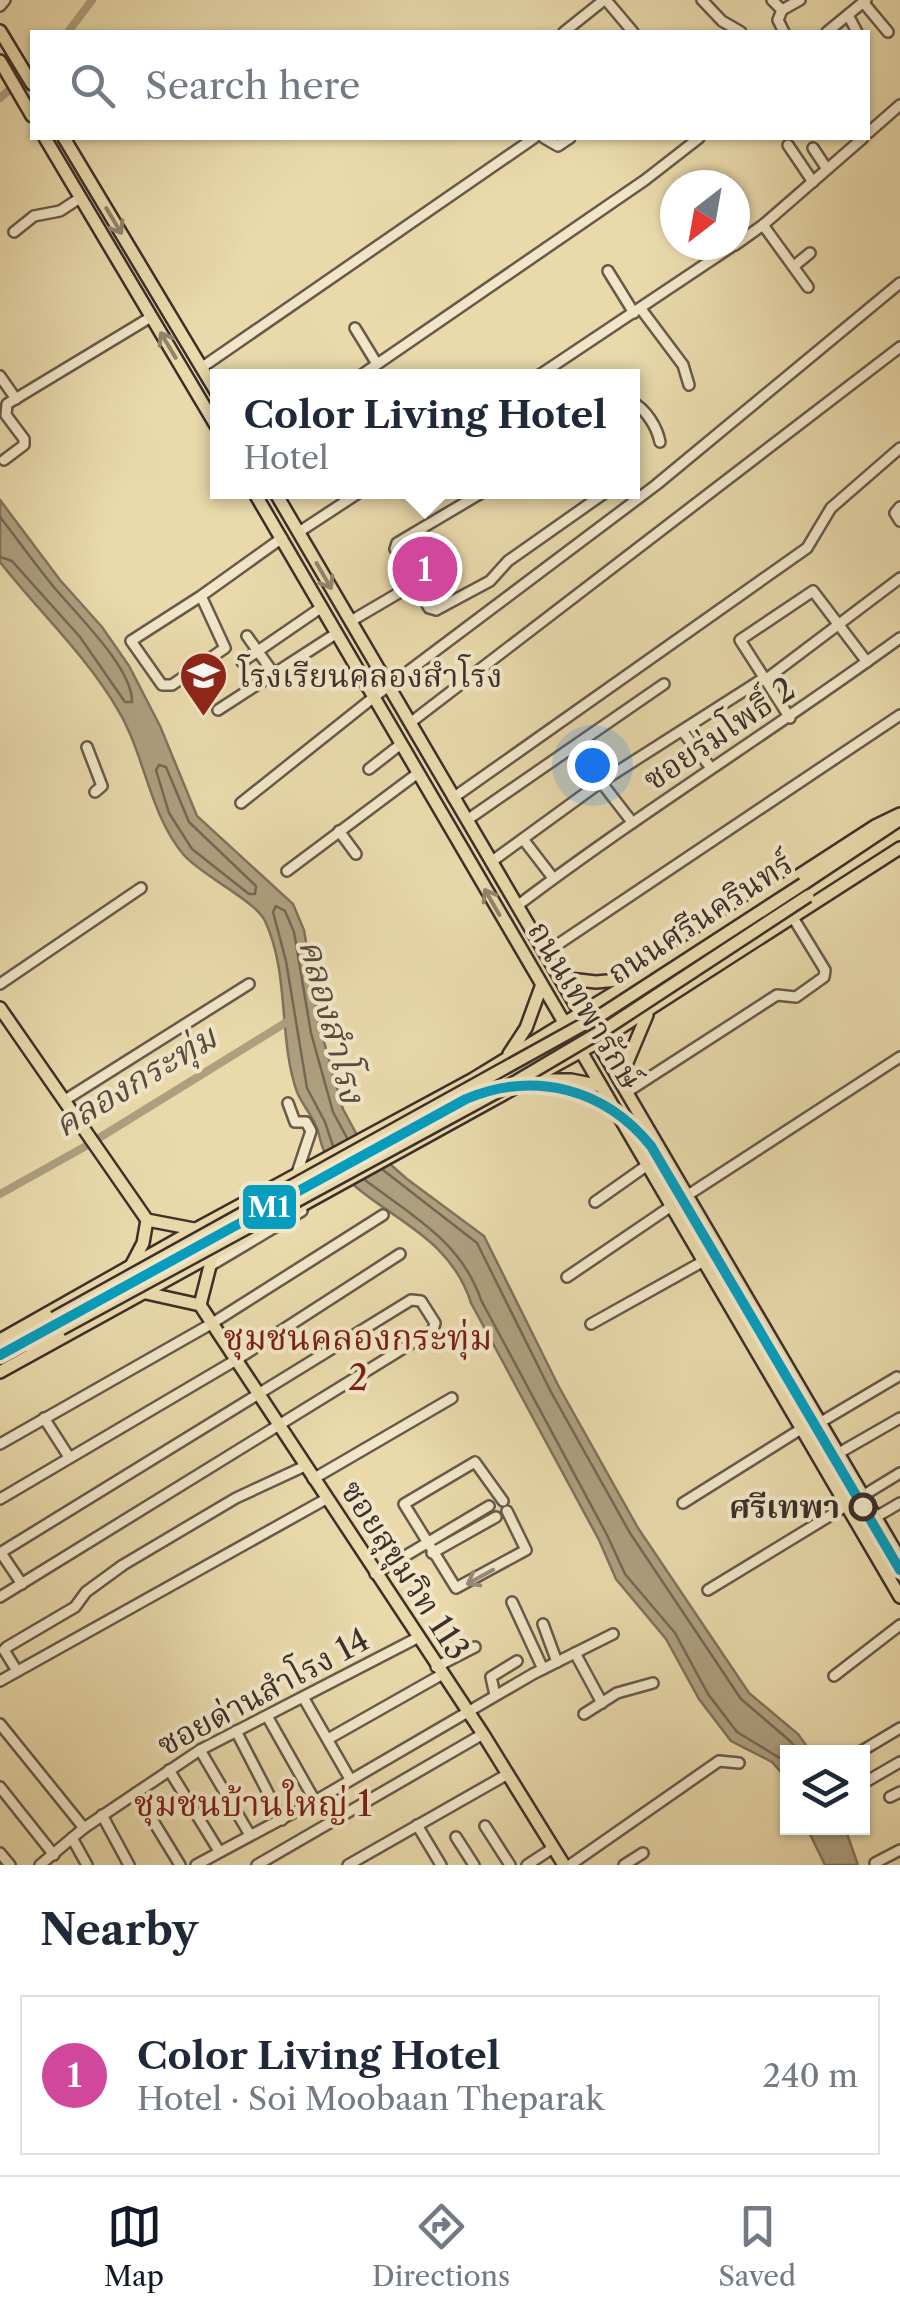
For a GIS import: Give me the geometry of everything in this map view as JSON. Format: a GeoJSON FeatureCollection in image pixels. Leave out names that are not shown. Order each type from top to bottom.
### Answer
{"type":"FeatureCollection","features":[{"type":"Feature","properties":{"kind":"main road"},"geometry":{"type":"LineString","coordinates":[[0,31],[30,80]]}},
{"type":"Feature","properties":{"kind":"main road"},"geometry":{"type":"LineString","coordinates":[[0,61],[30,112]]}},
{"type":"Feature","properties":{"kind":"main road"},"geometry":{"type":"LineString","coordinates":[[46,140],[210,416]]}},
{"type":"Feature","properties":{"kind":"main road"},"geometry":{"type":"LineString","coordinates":[[65,140],[210,382]]}},
{"type":"Feature","properties":{"kind":"main road"},"geometry":{"type":"LineString","coordinates":[[139,296],[152,286]]}},
{"type":"Feature","properties":{"kind":"main road","name":"ถนนเทพารักษ์"},"geometry":{"type":"LineString","coordinates":[[258,499],[900,1597]]}},
{"type":"Feature","properties":{"kind":"main road","name":"ถนนเทพารักษ์"},"geometry":{"type":"LineString","coordinates":[[279,499],[900,1559]]}},
{"type":"Feature","properties":{"kind":"main road","name":"ถนนศรีนครินทร์"},"geometry":{"type":"LineString","coordinates":[[0,1344],[58,1324],[517,1082],[610,1026],[806,890],[900,816]]}},
{"type":"Feature","properties":{"kind":"main road","name":"ถนนศรีนครินทร์"},"geometry":{"type":"LineString","coordinates":[[0,1344],[191,1229],[473,1079],[684,950],[875,826],[900,816]]}},
{"type":"Feature","properties":{"kind":"main road","name":"ถนนศรีนครินทร์"},"geometry":{"type":"LineString","coordinates":[[806,890],[900,845]]}},
{"type":"Feature","properties":{"kind":"main road","name":"ถนนศรีนครินทร์"},"geometry":{"type":"LineString","coordinates":[[0,1369],[211,1262],[250,1236],[598,1042],[900,845]]}},
{"type":"Feature","properties":{"kind":"main road"},"geometry":{"type":"LineString","coordinates":[[684,950],[679,958],[682,971],[692,978],[702,976]]}},
{"type":"Feature","properties":{"kind":"main road"},"geometry":{"type":"LineString","coordinates":[[494,1086],[682,971]]}},
{"type":"Feature","properties":{"kind":"main road"},"geometry":{"type":"LineString","coordinates":[[560,978],[596,982],[640,977]]}},
{"type":"Feature","properties":{"kind":"main road"},"geometry":{"type":"LineString","coordinates":[[503,1061],[526,1028],[541,986]]}},
{"type":"Feature","properties":{"kind":"main road"},"geometry":{"type":"LineString","coordinates":[[0,1008],[147,1220],[191,1229]]}},
{"type":"Feature","properties":{"kind":"main road"},"geometry":{"type":"LineString","coordinates":[[620,1079],[650,1011]]}},
{"type":"Feature","properties":{"kind":"main road"},"geometry":{"type":"LineString","coordinates":[[473,1079],[484,1077],[494,1086],[495,1095],[487,1104]]}},
{"type":"Feature","properties":{"kind":"main road"},"geometry":{"type":"LineString","coordinates":[[531,1080],[551,1078],[601,1086]]}},
{"type":"Feature","properties":{"kind":"main road"},"geometry":{"type":"LineString","coordinates":[[131,1266],[143,1243],[147,1220]]}},
{"type":"Feature","properties":{"kind":"main road"},"geometry":{"type":"LineString","coordinates":[[146,1292],[200,1306],[211,1262]]}},
{"type":"Feature","properties":{"kind":"main road","name":"ซอยสุขุมวิท 113"},"geometry":{"type":"LineString","coordinates":[[200,1306],[567,1865]]}},
{"type":"Feature","properties":{"kind":"main road","name":"ถนนศรีนครินทร์"},"geometry":{"type":"LineString","coordinates":[[0,1369],[58,1324]]}},
{"type":"Feature","properties":{"kind":"street"},"geometry":{"type":"LineString","coordinates":[[0,6],[5,0]]}},
{"type":"Feature","properties":{"kind":"street"},"geometry":{"type":"LineString","coordinates":[[566,30],[604,0],[632,30]]}},
{"type":"Feature","properties":{"kind":"street"},"geometry":{"type":"LineString","coordinates":[[702,0],[722,21],[738,30]]}},
{"type":"Feature","properties":{"kind":"street"},"geometry":{"type":"LineString","coordinates":[[772,0],[782,10]]}},
{"type":"Feature","properties":{"kind":"street"},"geometry":{"type":"LineString","coordinates":[[783,30],[778,20],[782,10],[800,0]]}},
{"type":"Feature","properties":{"kind":"street"},"geometry":{"type":"LineString","coordinates":[[829,30],[865,1],[888,32]]}},
{"type":"Feature","properties":{"kind":"street"},"geometry":{"type":"LineString","coordinates":[[848,15],[857,30]]}},
{"type":"Feature","properties":{"kind":"street"},"geometry":{"type":"LineString","coordinates":[[870,132],[900,105]]}},
{"type":"Feature","properties":{"kind":"street"},"geometry":{"type":"LineString","coordinates":[[202,368],[531,140]]}},
{"type":"Feature","properties":{"kind":"street"},"geometry":{"type":"LineString","coordinates":[[370,369],[645,180],[696,140]]}},
{"type":"Feature","properties":{"kind":"street"},"geometry":{"type":"LineString","coordinates":[[750,234],[861,140]]}},
{"type":"Feature","properties":{"kind":"street"},"geometry":{"type":"LineString","coordinates":[[788,145],[813,182]]}},
{"type":"Feature","properties":{"kind":"street"},"geometry":{"type":"LineString","coordinates":[[813,148],[828,169]]}},
{"type":"Feature","properties":{"kind":"street"},"geometry":{"type":"LineString","coordinates":[[14,232],[34,216],[60,211],[80,198]]}},
{"type":"Feature","properties":{"kind":"street"},"geometry":{"type":"LineString","coordinates":[[763,225],[808,286]]}},
{"type":"Feature","properties":{"kind":"street"},"geometry":{"type":"LineString","coordinates":[[794,266],[810,252]]}},
{"type":"Feature","properties":{"kind":"street"},"geometry":{"type":"LineString","coordinates":[[549,369],[713,260]]}},
{"type":"Feature","properties":{"kind":"street"},"geometry":{"type":"LineString","coordinates":[[608,271],[677,356],[689,385]]}},
{"type":"Feature","properties":{"kind":"street"},"geometry":{"type":"LineString","coordinates":[[640,496],[900,283]]}},
{"type":"Feature","properties":{"kind":"street"},"geometry":{"type":"LineString","coordinates":[[4,460],[24,445],[5,409],[151,317]]}},
{"type":"Feature","properties":{"kind":"street"},"geometry":{"type":"LineString","coordinates":[[355,328],[377,364]]}},
{"type":"Feature","properties":{"kind":"street"},"geometry":{"type":"LineString","coordinates":[[410,723],[900,347]]}},
{"type":"Feature","properties":{"kind":"street"},"geometry":{"type":"LineString","coordinates":[[0,376],[16,399]]}},
{"type":"Feature","properties":{"kind":"street"},"geometry":{"type":"LineString","coordinates":[[640,407],[656,428],[660,442]]}},
{"type":"Feature","properties":{"kind":"street"},"geometry":{"type":"LineString","coordinates":[[454,798],[807,548],[831,508],[900,448]]}},
{"type":"Feature","properties":{"kind":"street"},"geometry":{"type":"LineString","coordinates":[[299,532],[349,499]]}},
{"type":"Feature","properties":{"kind":"street"},"geometry":{"type":"LineString","coordinates":[[471,499],[397,543],[395,549],[427,606],[436,610],[490,581],[508,561],[596,499]]}},
{"type":"Feature","properties":{"kind":"street"},"geometry":{"type":"LineString","coordinates":[[241,803],[388,686],[636,499]]}},
{"type":"Feature","properties":{"kind":"street"},"geometry":{"type":"LineString","coordinates":[[900,507],[895,513],[900,521]]}},
{"type":"Feature","properties":{"kind":"street"},"geometry":{"type":"LineString","coordinates":[[201,596],[226,646],[166,686],[130,640],[201,596],[282,538]]}},
{"type":"Feature","properties":{"kind":"street"},"geometry":{"type":"LineString","coordinates":[[491,862],[601,782],[764,679],[900,578]]}},
{"type":"Feature","properties":{"kind":"street"},"geometry":{"type":"LineString","coordinates":[[351,621],[414,584]]}},
{"type":"Feature","properties":{"kind":"street"},"geometry":{"type":"LineString","coordinates":[[790,718],[739,642],[784,609],[816,592],[867,662]]}},
{"type":"Feature","properties":{"kind":"street"},"geometry":{"type":"LineString","coordinates":[[242,662],[322,607]]}},
{"type":"Feature","properties":{"kind":"street"},"geometry":{"type":"LineString","coordinates":[[218,710],[337,633]]}},
{"type":"Feature","properties":{"kind":"street"},"geometry":{"type":"LineString","coordinates":[[247,636],[274,674]]}},
{"type":"Feature","properties":{"kind":"street","name":"ซอยร่มโพธิ์ 2"},"geometry":{"type":"LineString","coordinates":[[517,906],[900,638]]}},
{"type":"Feature","properties":{"kind":"street"},"geometry":{"type":"LineString","coordinates":[[467,820],[664,684]]}},
{"type":"Feature","properties":{"kind":"street"},"geometry":{"type":"LineString","coordinates":[[544,953],[900,716]]}},
{"type":"Feature","properties":{"kind":"street"},"geometry":{"type":"LineString","coordinates":[[683,732],[711,768]]}},
{"type":"Feature","properties":{"kind":"street"},"geometry":{"type":"LineString","coordinates":[[369,769],[401,744]]}},
{"type":"Feature","properties":{"kind":"street"},"geometry":{"type":"LineString","coordinates":[[88,748],[101,778],[102,786],[96,792]]}},
{"type":"Feature","properties":{"kind":"street"},"geometry":{"type":"LineString","coordinates":[[287,871],[418,772]]}},
{"type":"Feature","properties":{"kind":"street"},"geometry":{"type":"LineString","coordinates":[[601,782],[632,822]]}},
{"type":"Feature","properties":{"kind":"street"},"geometry":{"type":"LineString","coordinates":[[339,831],[356,854]]}},
{"type":"Feature","properties":{"kind":"street"},"geometry":{"type":"LineString","coordinates":[[523,839],[553,878]]}},
{"type":"Feature","properties":{"kind":"street"},"geometry":{"type":"LineString","coordinates":[[0,984],[141,888]]}},
{"type":"Feature","properties":{"kind":"street"},"geometry":{"type":"LineString","coordinates":[[627,1092],[778,995],[796,997],[824,977],[824,970],[792,916]]}},
{"type":"Feature","properties":{"kind":"street"},"geometry":{"type":"LineString","coordinates":[[65,1100],[249,984]]}},
{"type":"Feature","properties":{"kind":"street"},"geometry":{"type":"LineString","coordinates":[[688,1195],[900,1057]]}},
{"type":"Feature","properties":{"kind":"street"},"geometry":{"type":"LineString","coordinates":[[191,1229],[299,1171],[311,1131],[306,1122],[295,1122],[288,1103]]}},
{"type":"Feature","properties":{"kind":"street"},"geometry":{"type":"LineString","coordinates":[[595,1202],[646,1166]]}},
{"type":"Feature","properties":{"kind":"street"},"geometry":{"type":"LineString","coordinates":[[211,1262],[322,1200]]}},
{"type":"Feature","properties":{"kind":"street"},"geometry":{"type":"LineString","coordinates":[[566,1276],[670,1207]]}},
{"type":"Feature","properties":{"kind":"street"},"geometry":{"type":"LineString","coordinates":[[0,1444],[212,1324],[383,1215]]}},
{"type":"Feature","properties":{"kind":"street"},"geometry":{"type":"LineString","coordinates":[[0,1500],[236,1360],[400,1254]]}},
{"type":"Feature","properties":{"kind":"street"},"geometry":{"type":"LineString","coordinates":[[591,1324],[702,1262]]}},
{"type":"Feature","properties":{"kind":"street"},"geometry":{"type":"LineString","coordinates":[[0,1597],[22,1584],[434,1330],[436,1323],[421,1301],[411,1300],[0,1553],[22,1584]]}},
{"type":"Feature","properties":{"kind":"street"},"geometry":{"type":"LineString","coordinates":[[684,1502],[896,1376]]}},
{"type":"Feature","properties":{"kind":"street"},"geometry":{"type":"LineString","coordinates":[[313,1479],[452,1398]]}},
{"type":"Feature","properties":{"kind":"street"},"geometry":{"type":"LineString","coordinates":[[44,1418],[69,1457]]}},
{"type":"Feature","properties":{"kind":"street"},"geometry":{"type":"LineString","coordinates":[[840,1453],[900,1418]]}},
{"type":"Feature","properties":{"kind":"street"},"geometry":{"type":"LineString","coordinates":[[470,1463],[478,1464],[505,1506],[526,1550],[456,1588],[429,1548],[404,1504],[470,1463]]}},
{"type":"Feature","properties":{"kind":"street"},"geometry":{"type":"LineString","coordinates":[[17,1671],[4,1650],[8,1646],[75,1607],[86,1592],[123,1566],[236,1498],[305,1466]]}},
{"type":"Feature","properties":{"kind":"street"},"geometry":{"type":"LineString","coordinates":[[864,1496],[900,1474]]}},
{"type":"Feature","properties":{"kind":"street"},"geometry":{"type":"LineString","coordinates":[[0,1680],[326,1499]]}},
{"type":"Feature","properties":{"kind":"street"},"geometry":{"type":"LineString","coordinates":[[429,1548],[494,1500],[505,1506]]}},
{"type":"Feature","properties":{"kind":"street"},"geometry":{"type":"LineString","coordinates":[[876,1517],[900,1503]]}},
{"type":"Feature","properties":{"kind":"street"},"geometry":{"type":"LineString","coordinates":[[489,1506],[490,1514],[496,1517]]}},
{"type":"Feature","properties":{"kind":"street"},"geometry":{"type":"LineString","coordinates":[[375,1574],[496,1517],[505,1506]]}},
{"type":"Feature","properties":{"kind":"street"},"geometry":{"type":"LineString","coordinates":[[708,1590],[846,1506]]}},
{"type":"Feature","properties":{"kind":"street"},"geometry":{"type":"LineString","coordinates":[[512,1602],[543,1669]]}},
{"type":"Feature","properties":{"kind":"street"},"geometry":{"type":"LineString","coordinates":[[543,1624],[558,1662]]}},
{"type":"Feature","properties":{"kind":"street"},"geometry":{"type":"LineString","coordinates":[[834,1676],[900,1624]]}},
{"type":"Feature","properties":{"kind":"street"},"geometry":{"type":"LineString","coordinates":[[196,1865],[314,1802],[495,1695],[613,1634]]}},
{"type":"Feature","properties":{"kind":"street","name":"ซอยด่านสำโรง 14"},"geometry":{"type":"LineString","coordinates":[[43,1864],[84,1828],[200,1750],[416,1638]]}},
{"type":"Feature","properties":{"kind":"street"},"geometry":{"type":"LineString","coordinates":[[328,1738],[474,1647]]}},
{"type":"Feature","properties":{"kind":"street"},"geometry":{"type":"LineString","coordinates":[[575,1653],[602,1703]]}},
{"type":"Feature","properties":{"kind":"street"},"geometry":{"type":"LineString","coordinates":[[495,1695],[491,1677],[518,1661]]}},
{"type":"Feature","properties":{"kind":"street"},"geometry":{"type":"LineString","coordinates":[[584,1714],[616,1694],[653,1683]]}},
{"type":"Feature","properties":{"kind":"street"},"geometry":{"type":"LineString","coordinates":[[304,1697],[350,1780]]}},
{"type":"Feature","properties":{"kind":"street"},"geometry":{"type":"LineString","coordinates":[[267,1716],[314,1802]]}},
{"type":"Feature","properties":{"kind":"street"},"geometry":{"type":"LineString","coordinates":[[0,1724],[84,1828]]}},
{"type":"Feature","properties":{"kind":"street"},"geometry":{"type":"LineString","coordinates":[[870,1746],[900,1728]]}},
{"type":"Feature","properties":{"kind":"street"},"geometry":{"type":"LineString","coordinates":[[236,1732],[282,1820]]}},
{"type":"Feature","properties":{"kind":"street"},"geometry":{"type":"LineString","coordinates":[[257,1865],[482,1734]]}},
{"type":"Feature","properties":{"kind":"street"},"geometry":{"type":"LineString","coordinates":[[200,1750],[250,1835]]}},
{"type":"Feature","properties":{"kind":"street"},"geometry":{"type":"LineString","coordinates":[[567,1865],[720,1761],[739,1763]]}},
{"type":"Feature","properties":{"kind":"street"},"geometry":{"type":"LineString","coordinates":[[870,1779],[900,1762]]}},
{"type":"Feature","properties":{"kind":"street"},"geometry":{"type":"LineString","coordinates":[[170,1770],[218,1851]]}},
{"type":"Feature","properties":{"kind":"street"},"geometry":{"type":"LineString","coordinates":[[348,1865],[506,1775]]}},
{"type":"Feature","properties":{"kind":"street"},"geometry":{"type":"LineString","coordinates":[[0,1787],[54,1855]]}},
{"type":"Feature","properties":{"kind":"street"},"geometry":{"type":"LineString","coordinates":[[136,1793],[180,1865]]}},
{"type":"Feature","properties":{"kind":"street"},"geometry":{"type":"LineString","coordinates":[[102,1815],[129,1865]]}},
{"type":"Feature","properties":{"kind":"street"},"geometry":{"type":"LineString","coordinates":[[417,1825],[441,1865]]}},
{"type":"Feature","properties":{"kind":"street"},"geometry":{"type":"LineString","coordinates":[[485,1826],[510,1865]]}},
{"type":"Feature","properties":{"kind":"street"},"geometry":{"type":"LineString","coordinates":[[456,1837],[474,1865]]}},
{"type":"Feature","properties":{"kind":"street"},"geometry":{"type":"LineString","coordinates":[[72,1838],[87,1865]]}},
{"type":"Feature","properties":{"kind":"street"},"geometry":{"type":"LineString","coordinates":[[527,1865],[553,1848]]}},
{"type":"Feature","properties":{"kind":"street"},"geometry":{"type":"LineString","coordinates":[[875,1863],[900,1850]]}},
{"type":"Feature","properties":{"kind":"street"},"geometry":{"type":"LineString","coordinates":[[0,1853],[10,1865]]}},
{"type":"Feature","properties":{"kind":"street"},"geometry":{"type":"LineString","coordinates":[[624,1865],[643,1853]]}},
{"type":"Feature","properties":{"kind":"water"},"geometry":{"type":"Polygon","coordinates":[[[0,500],[129,666],[160,726],[197,816],[293,904],[304,930],[321,1031],[343,1109],[357,1135],[407,1179],[484,1236],[559,1387],[638,1528],[749,1693],[806,1745],[780,1745],[780,1771],[772,1762],[731,1741],[699,1699],[666,1639],[616,1579],[459,1276],[425,1237],[362,1192],[324,1151],[291,1071],[278,962],[265,921],[183,854],[162,821],[118,710],[77,652],[0,562],[0,500]]]}},
{"type":"Feature","properties":{"kind":"water"},"geometry":{"type":"Polygon","coordinates":[[[810,1835],[847,1835],[858,1865],[825,1865],[810,1835]]]}},
{"type":"Feature","properties":{"kind":"waterway"},"geometry":{"type":"LineString","coordinates":[[70,30],[92,0]]}},
{"type":"Feature","properties":{"kind":"waterway"},"geometry":{"type":"LineString","coordinates":[[0,98],[30,72]]}},
{"type":"Feature","properties":{"kind":"waterway","name":"คลองกระทุ่ม"},"geometry":{"type":"LineString","coordinates":[[0,1194],[86,1146],[290,1020]]}},
{"type":"Feature","properties":{"kind":"transit line","name":"M1"},"geometry":{"type":"LineString","coordinates":[[0,1355],[466,1099],[518,1086],[567,1090],[612,1111],[651,1146],[900,1570]]}},
{"type":"Feature","properties":{"kind":"place","name":"Color Living Hotel"},"geometry":{"type":"Point","coordinates":[425,569]}},
{"type":"Feature","properties":{"kind":"place","name":"โรงเรียนคลองสำโรง"},"geometry":{"type":"Point","coordinates":[203,718]}},
{"type":"Feature","properties":{"kind":"place","name":"ศรีเทพา"},"geometry":{"type":"Point","coordinates":[863,1507]}},
{"type":"Feature","properties":{"kind":"district","name":"ชุมชนคลองกระทุ่ม 2"},"geometry":{"type":"Point","coordinates":[358,1358]}},
{"type":"Feature","properties":{"kind":"district","name":"ชุมชนบ้านใหญ่ 1"},"geometry":{"type":"Point","coordinates":[253,1804]}},
{"type":"Feature","properties":{"kind":"water label","name":"คลองสำโรง"},"geometry":{"type":"Point","coordinates":[332,1021]}}]}
